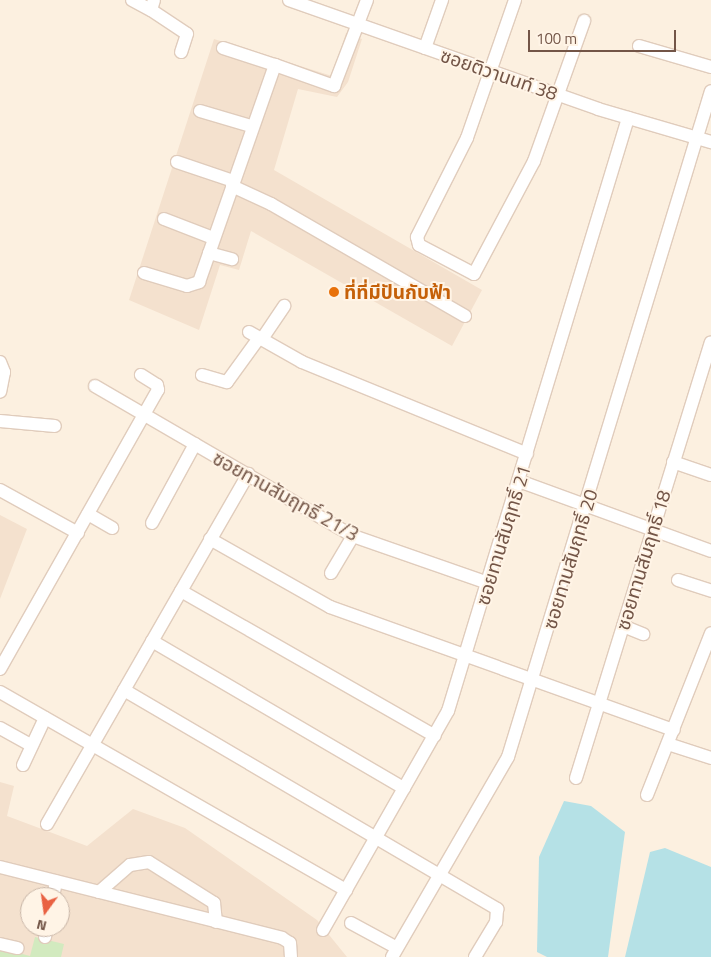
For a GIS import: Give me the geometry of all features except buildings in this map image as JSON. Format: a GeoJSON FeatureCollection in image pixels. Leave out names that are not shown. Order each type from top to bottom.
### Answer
{"type":"FeatureCollection","features":[{"type":"Feature","properties":{"kind":"street"},"geometry":{"type":"LineString","coordinates":[[132,0],[152,5],[186,32],[181,52]]}},
{"type":"Feature","properties":{"kind":"street","name":"ซอยติวานนท์ 38"},"geometry":{"type":"LineString","coordinates":[[291,0],[556,94],[628,118],[711,142]]}},
{"type":"Feature","properties":{"kind":"street"},"geometry":{"type":"LineString","coordinates":[[223,48],[275,65],[329,86],[337,84],[367,0]]}},
{"type":"Feature","properties":{"kind":"street"},"geometry":{"type":"LineString","coordinates":[[425,48],[442,0]]}},
{"type":"Feature","properties":{"kind":"street"},"geometry":{"type":"LineString","coordinates":[[515,0],[467,138],[417,237],[419,245],[474,274],[534,161],[556,94],[584,21]]}},
{"type":"Feature","properties":{"kind":"street"},"geometry":{"type":"LineString","coordinates":[[639,46],[711,68]]}},
{"type":"Feature","properties":{"kind":"street"},"geometry":{"type":"LineString","coordinates":[[144,273],[194,287],[209,253],[251,126],[275,65]]}},
{"type":"Feature","properties":{"kind":"street","name":"ซอยทานสัมฤทธิ์ 20"},"geometry":{"type":"LineString","coordinates":[[394,953],[508,757],[711,91]]}},
{"type":"Feature","properties":{"kind":"street"},"geometry":{"type":"LineString","coordinates":[[200,111],[251,126]]}},
{"type":"Feature","properties":{"kind":"street","name":"ซอยทานสัมฤทธิ์ 21"},"geometry":{"type":"LineString","coordinates":[[323,930],[435,736],[466,658],[628,118]]}},
{"type":"Feature","properties":{"kind":"street"},"geometry":{"type":"LineString","coordinates":[[177,162],[232,184],[271,204],[465,316]]}},
{"type":"Feature","properties":{"kind":"street"},"geometry":{"type":"LineString","coordinates":[[164,219],[213,238]]}},
{"type":"Feature","properties":{"kind":"street"},"geometry":{"type":"LineString","coordinates":[[209,253],[232,259]]}},
{"type":"Feature","properties":{"kind":"street"},"geometry":{"type":"LineString","coordinates":[[202,375],[227,382],[256,336],[284,306]]}},
{"type":"Feature","properties":{"kind":"street"},"geometry":{"type":"LineString","coordinates":[[256,336],[302,362],[527,454]]}},
{"type":"Feature","properties":{"kind":"street","name":"ซอยทานสัมฤทธิ์ 18"},"geometry":{"type":"LineString","coordinates":[[576,778],[652,530],[709,356],[711,342]]}},
{"type":"Feature","properties":{"kind":"street"},"geometry":{"type":"LineString","coordinates":[[0,362],[4,372],[0,392]]}},
{"type":"Feature","properties":{"kind":"street"},"geometry":{"type":"LineString","coordinates":[[0,669],[78,533],[158,387],[141,375]]}},
{"type":"Feature","properties":{"kind":"street","name":"ซอยทานสัมฤทธิ์ 21/3"},"geometry":{"type":"LineString","coordinates":[[95,386],[353,536],[488,583]]}},
{"type":"Feature","properties":{"kind":"street"},"geometry":{"type":"LineString","coordinates":[[0,421],[55,426]]}},
{"type":"Feature","properties":{"kind":"street"},"geometry":{"type":"LineString","coordinates":[[152,523],[195,444]]}},
{"type":"Feature","properties":{"kind":"street"},"geometry":{"type":"LineString","coordinates":[[674,462],[711,475]]}},
{"type":"Feature","properties":{"kind":"street"},"geometry":{"type":"LineString","coordinates":[[48,824],[248,474]]}},
{"type":"Feature","properties":{"kind":"street"},"geometry":{"type":"LineString","coordinates":[[519,482],[711,551]]}},
{"type":"Feature","properties":{"kind":"street"},"geometry":{"type":"LineString","coordinates":[[0,490],[78,533]]}},
{"type":"Feature","properties":{"kind":"street"},"geometry":{"type":"LineString","coordinates":[[88,514],[112,528]]}},
{"type":"Feature","properties":{"kind":"street"},"geometry":{"type":"LineString","coordinates":[[331,573],[353,536]]}},
{"type":"Feature","properties":{"kind":"street"},"geometry":{"type":"LineString","coordinates":[[210,539],[330,608],[532,682],[674,730]]}},
{"type":"Feature","properties":{"kind":"street"},"geometry":{"type":"LineString","coordinates":[[678,580],[711,591]]}},
{"type":"Feature","properties":{"kind":"street"},"geometry":{"type":"LineString","coordinates":[[181,590],[435,736]]}},
{"type":"Feature","properties":{"kind":"street"},"geometry":{"type":"LineString","coordinates":[[623,626],[643,634]]}},
{"type":"Feature","properties":{"kind":"street"},"geometry":{"type":"LineString","coordinates":[[647,795],[711,633]]}},
{"type":"Feature","properties":{"kind":"street"},"geometry":{"type":"LineString","coordinates":[[152,641],[404,788]]}},
{"type":"Feature","properties":{"kind":"street"},"geometry":{"type":"LineString","coordinates":[[124,690],[497,909],[496,922],[475,957]]}},
{"type":"Feature","properties":{"kind":"street"},"geometry":{"type":"LineString","coordinates":[[0,692],[94,743],[346,890]]}},
{"type":"Feature","properties":{"kind":"street"},"geometry":{"type":"LineString","coordinates":[[22,765],[45,718]]}},
{"type":"Feature","properties":{"kind":"street"},"geometry":{"type":"LineString","coordinates":[[0,728],[31,745]]}},
{"type":"Feature","properties":{"kind":"street"},"geometry":{"type":"LineString","coordinates":[[668,744],[711,758]]}},
{"type":"Feature","properties":{"kind":"street"},"geometry":{"type":"LineString","coordinates":[[100,892],[130,865],[144,861],[214,904],[216,922]]}},
{"type":"Feature","properties":{"kind":"street"},"geometry":{"type":"LineString","coordinates":[[0,867],[282,938],[290,943],[291,957]]}},
{"type":"Feature","properties":{"kind":"street"},"geometry":{"type":"LineString","coordinates":[[55,887],[56,881]]}},
{"type":"Feature","properties":{"kind":"street"},"geometry":{"type":"LineString","coordinates":[[351,922],[394,953]]}},
{"type":"Feature","properties":{"kind":"street"},"geometry":{"type":"LineString","coordinates":[[0,944],[18,948]]}},
{"type":"Feature","properties":{"kind":"shaded area"},"geometry":{"type":"Polygon","coordinates":[[[346,33],[362,39],[348,82],[337,97],[298,89],[274,170],[482,290],[452,346],[251,231],[239,270],[220,265],[199,330],[129,300],[214,39],[332,76],[346,33]]]}},
{"type":"Feature","properties":{"kind":"shaded area"},"geometry":{"type":"Polygon","coordinates":[[[0,515],[27,529],[0,599],[0,515]]]}},
{"type":"Feature","properties":{"kind":"shaded area"},"geometry":{"type":"Polygon","coordinates":[[[0,782],[14,786],[7,816],[87,846],[133,809],[185,828],[317,920],[347,957],[0,957],[0,782]]]}},
{"type":"Feature","properties":{"kind":"green space"},"geometry":{"type":"Polygon","coordinates":[[[35,937],[64,944],[61,957],[0,957],[0,948],[30,956],[35,937]]]}},
{"type":"Feature","properties":{"kind":"water"},"geometry":{"type":"Polygon","coordinates":[[[564,801],[591,806],[625,832],[608,957],[547,957],[537,952],[539,857],[564,801]]]}},
{"type":"Feature","properties":{"kind":"water"},"geometry":{"type":"Polygon","coordinates":[[[665,848],[711,867],[711,957],[625,957],[650,852],[665,848]]]}},
{"type":"Feature","properties":{"kind":"place","name":"ที่ที่มีปันกับฟ้า"},"geometry":{"type":"Point","coordinates":[334,292]}}]}
